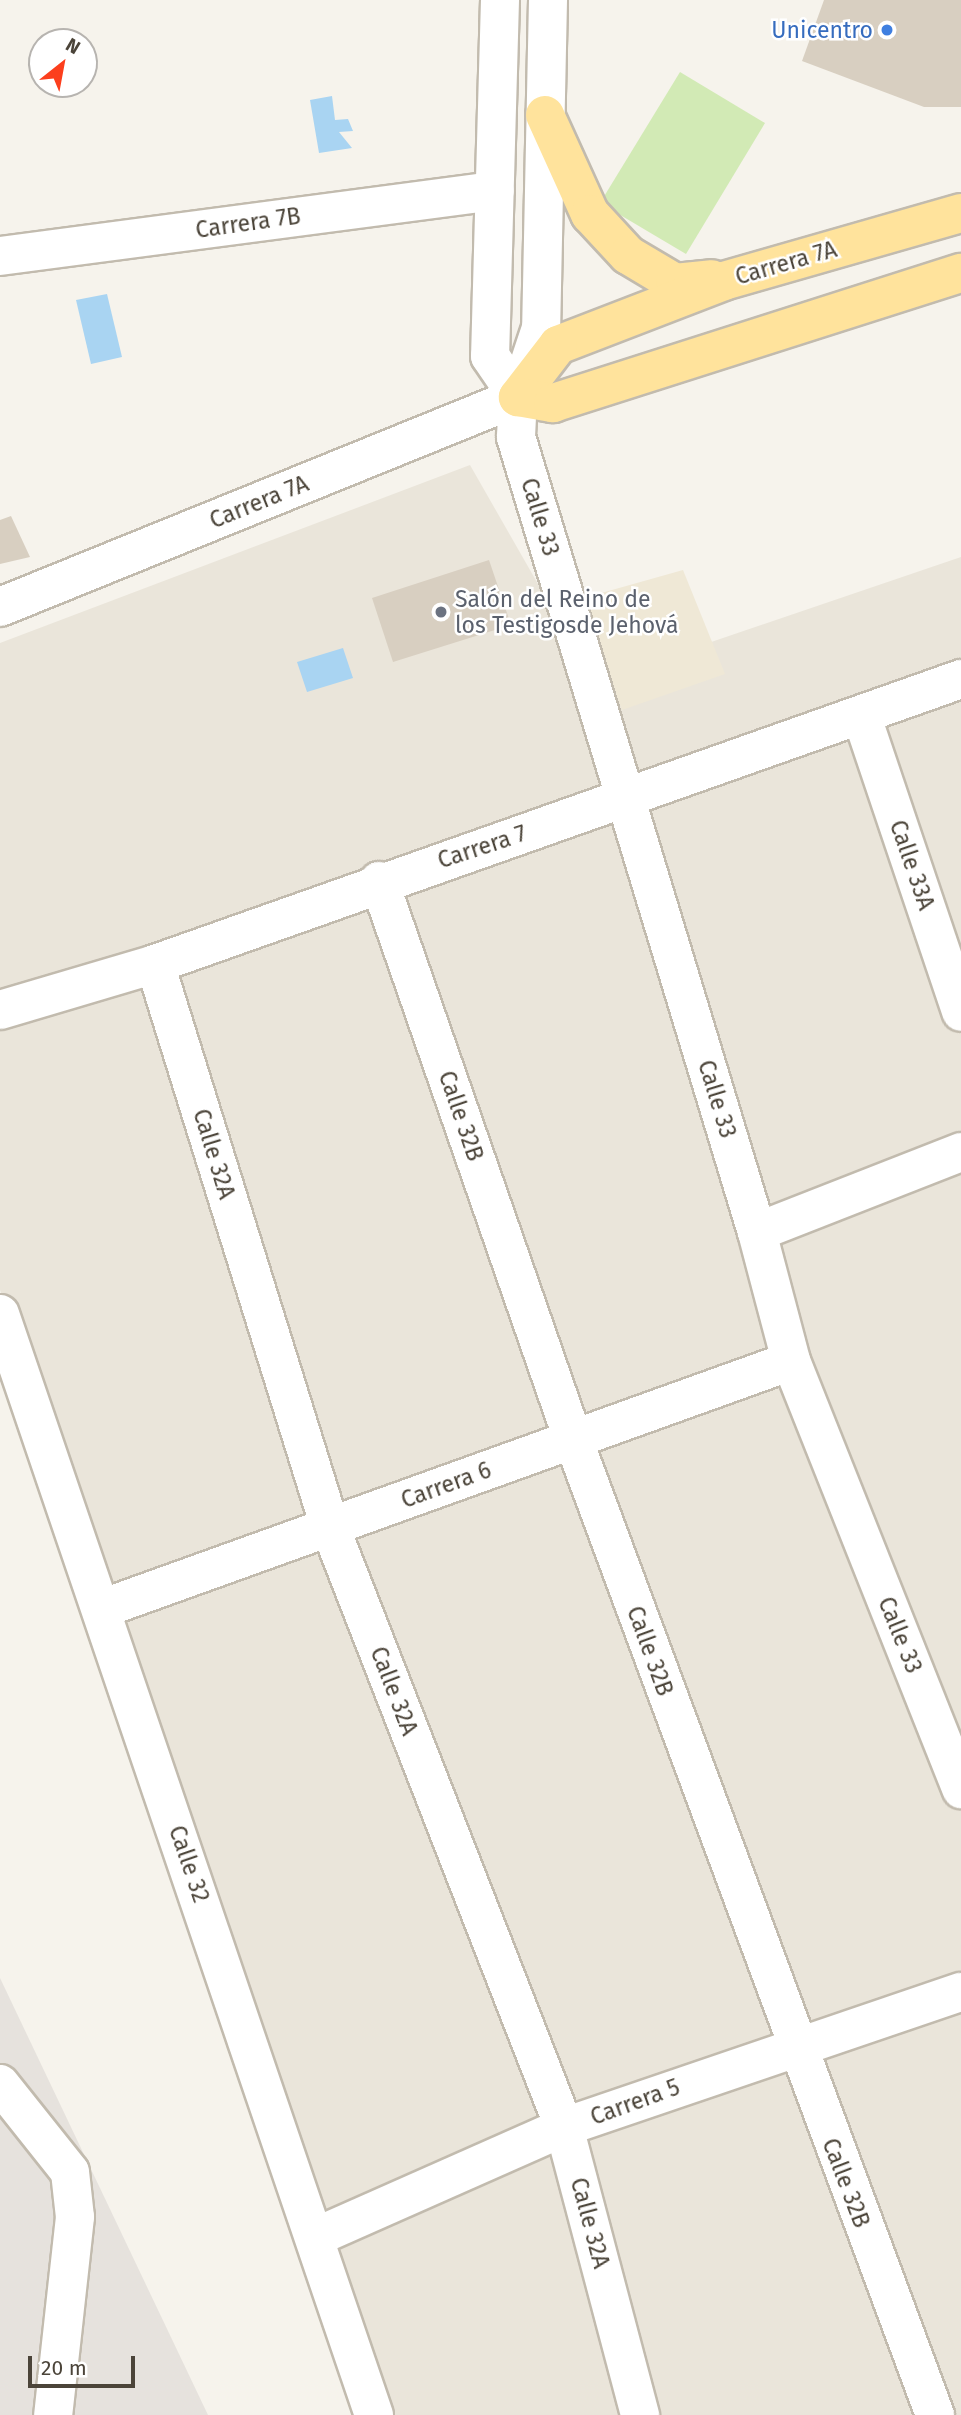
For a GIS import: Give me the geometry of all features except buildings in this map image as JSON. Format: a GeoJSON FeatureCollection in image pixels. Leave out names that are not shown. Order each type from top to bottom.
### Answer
{"type":"FeatureCollection","features":[{"type":"Feature","properties":{"kind":"main road"},"geometry":{"type":"LineString","coordinates":[[545,115],[590,214],[628,255],[676,283],[745,275]]}},
{"type":"Feature","properties":{"kind":"main road","name":"Carrera 7A"},"geometry":{"type":"LineString","coordinates":[[519,397],[558,345],[745,275],[961,213]]}},
{"type":"Feature","properties":{"kind":"main road"},"geometry":{"type":"LineString","coordinates":[[519,397],[553,403],[961,273]]}},
{"type":"Feature","properties":{"kind":"street"},"geometry":{"type":"LineString","coordinates":[[500,0],[490,356],[519,397]]}},
{"type":"Feature","properties":{"kind":"street","name":"Calle 33"},"geometry":{"type":"LineString","coordinates":[[548,0],[541,328],[519,397],[516,437],[628,796],[757,1232],[791,1361],[961,1789]]}},
{"type":"Feature","properties":{"kind":"street","name":"Carrera 7B"},"geometry":{"type":"LineString","coordinates":[[0,256],[495,191]]}},
{"type":"Feature","properties":{"kind":"street","name":"Carrera 7A"},"geometry":{"type":"LineString","coordinates":[[0,607],[519,397]]}},
{"type":"Feature","properties":{"kind":"street","name":"Carrera 7"},"geometry":{"type":"LineString","coordinates":[[0,1010],[155,964],[379,881],[862,717],[961,679]]}},
{"type":"Feature","properties":{"kind":"street","name":"Calle 33A"},"geometry":{"type":"LineString","coordinates":[[862,717],[961,1012]]}},
{"type":"Feature","properties":{"kind":"street","name":"Calle 32B"},"geometry":{"type":"LineString","coordinates":[[379,881],[573,1439],[794,2046],[935,2415]]}},
{"type":"Feature","properties":{"kind":"street","name":"Calle 32A"},"geometry":{"type":"LineString","coordinates":[[155,964],[330,1527],[564,2127],[640,2415]]}},
{"type":"Feature","properties":{"kind":"street"},"geometry":{"type":"LineString","coordinates":[[757,1232],[961,1152]]}},
{"type":"Feature","properties":{"kind":"street","name":"Calle 32"},"geometry":{"type":"LineString","coordinates":[[0,1314],[318,2236],[374,2415]]}},
{"type":"Feature","properties":{"kind":"street","name":"Carrera 6"},"geometry":{"type":"LineString","coordinates":[[101,1609],[791,1361]]}},
{"type":"Feature","properties":{"kind":"street","name":"Carrera 5"},"geometry":{"type":"LineString","coordinates":[[318,2236],[564,2127],[794,2046],[961,1992]]}},
{"type":"Feature","properties":{"kind":"street"},"geometry":{"type":"LineString","coordinates":[[0,2084],[70,2172],[75,2217],[53,2415]]}},
{"type":"Feature","properties":{"kind":"shaded area"},"geometry":{"type":"Polygon","coordinates":[[[470,465],[594,682],[961,557],[961,2415],[393,2415],[0,1290],[0,643],[470,465]]]}},
{"type":"Feature","properties":{"kind":"shaded area"},"geometry":{"type":"Polygon","coordinates":[[[683,570],[725,674],[622,710],[580,599],[683,570]]]}},
{"type":"Feature","properties":{"kind":"shaded area"},"geometry":{"type":"Polygon","coordinates":[[[0,1978],[208,2415],[0,2415],[0,1978]]]}},
{"type":"Feature","properties":{"kind":"green space"},"geometry":{"type":"Polygon","coordinates":[[[680,72],[765,123],[686,254],[600,203],[680,72]]]}},
{"type":"Feature","properties":{"kind":"water"},"geometry":{"type":"Polygon","coordinates":[[[332,96],[335,120],[348,119],[353,131],[339,132],[352,148],[319,153],[310,100],[332,96]]]}},
{"type":"Feature","properties":{"kind":"water"},"geometry":{"type":"Polygon","coordinates":[[[107,294],[122,357],[91,364],[76,300],[107,294]]]}},
{"type":"Feature","properties":{"kind":"water"},"geometry":{"type":"Polygon","coordinates":[[[343,648],[353,678],[307,692],[297,662],[343,648]]]}},
{"type":"Feature","properties":{"kind":"place","name":"Unicentro"},"geometry":{"type":"Point","coordinates":[887,30]}},
{"type":"Feature","properties":{"kind":"place","name":"Salón del Reino de los Testigosde Jehová"},"geometry":{"type":"Point","coordinates":[441,612]}}]}
